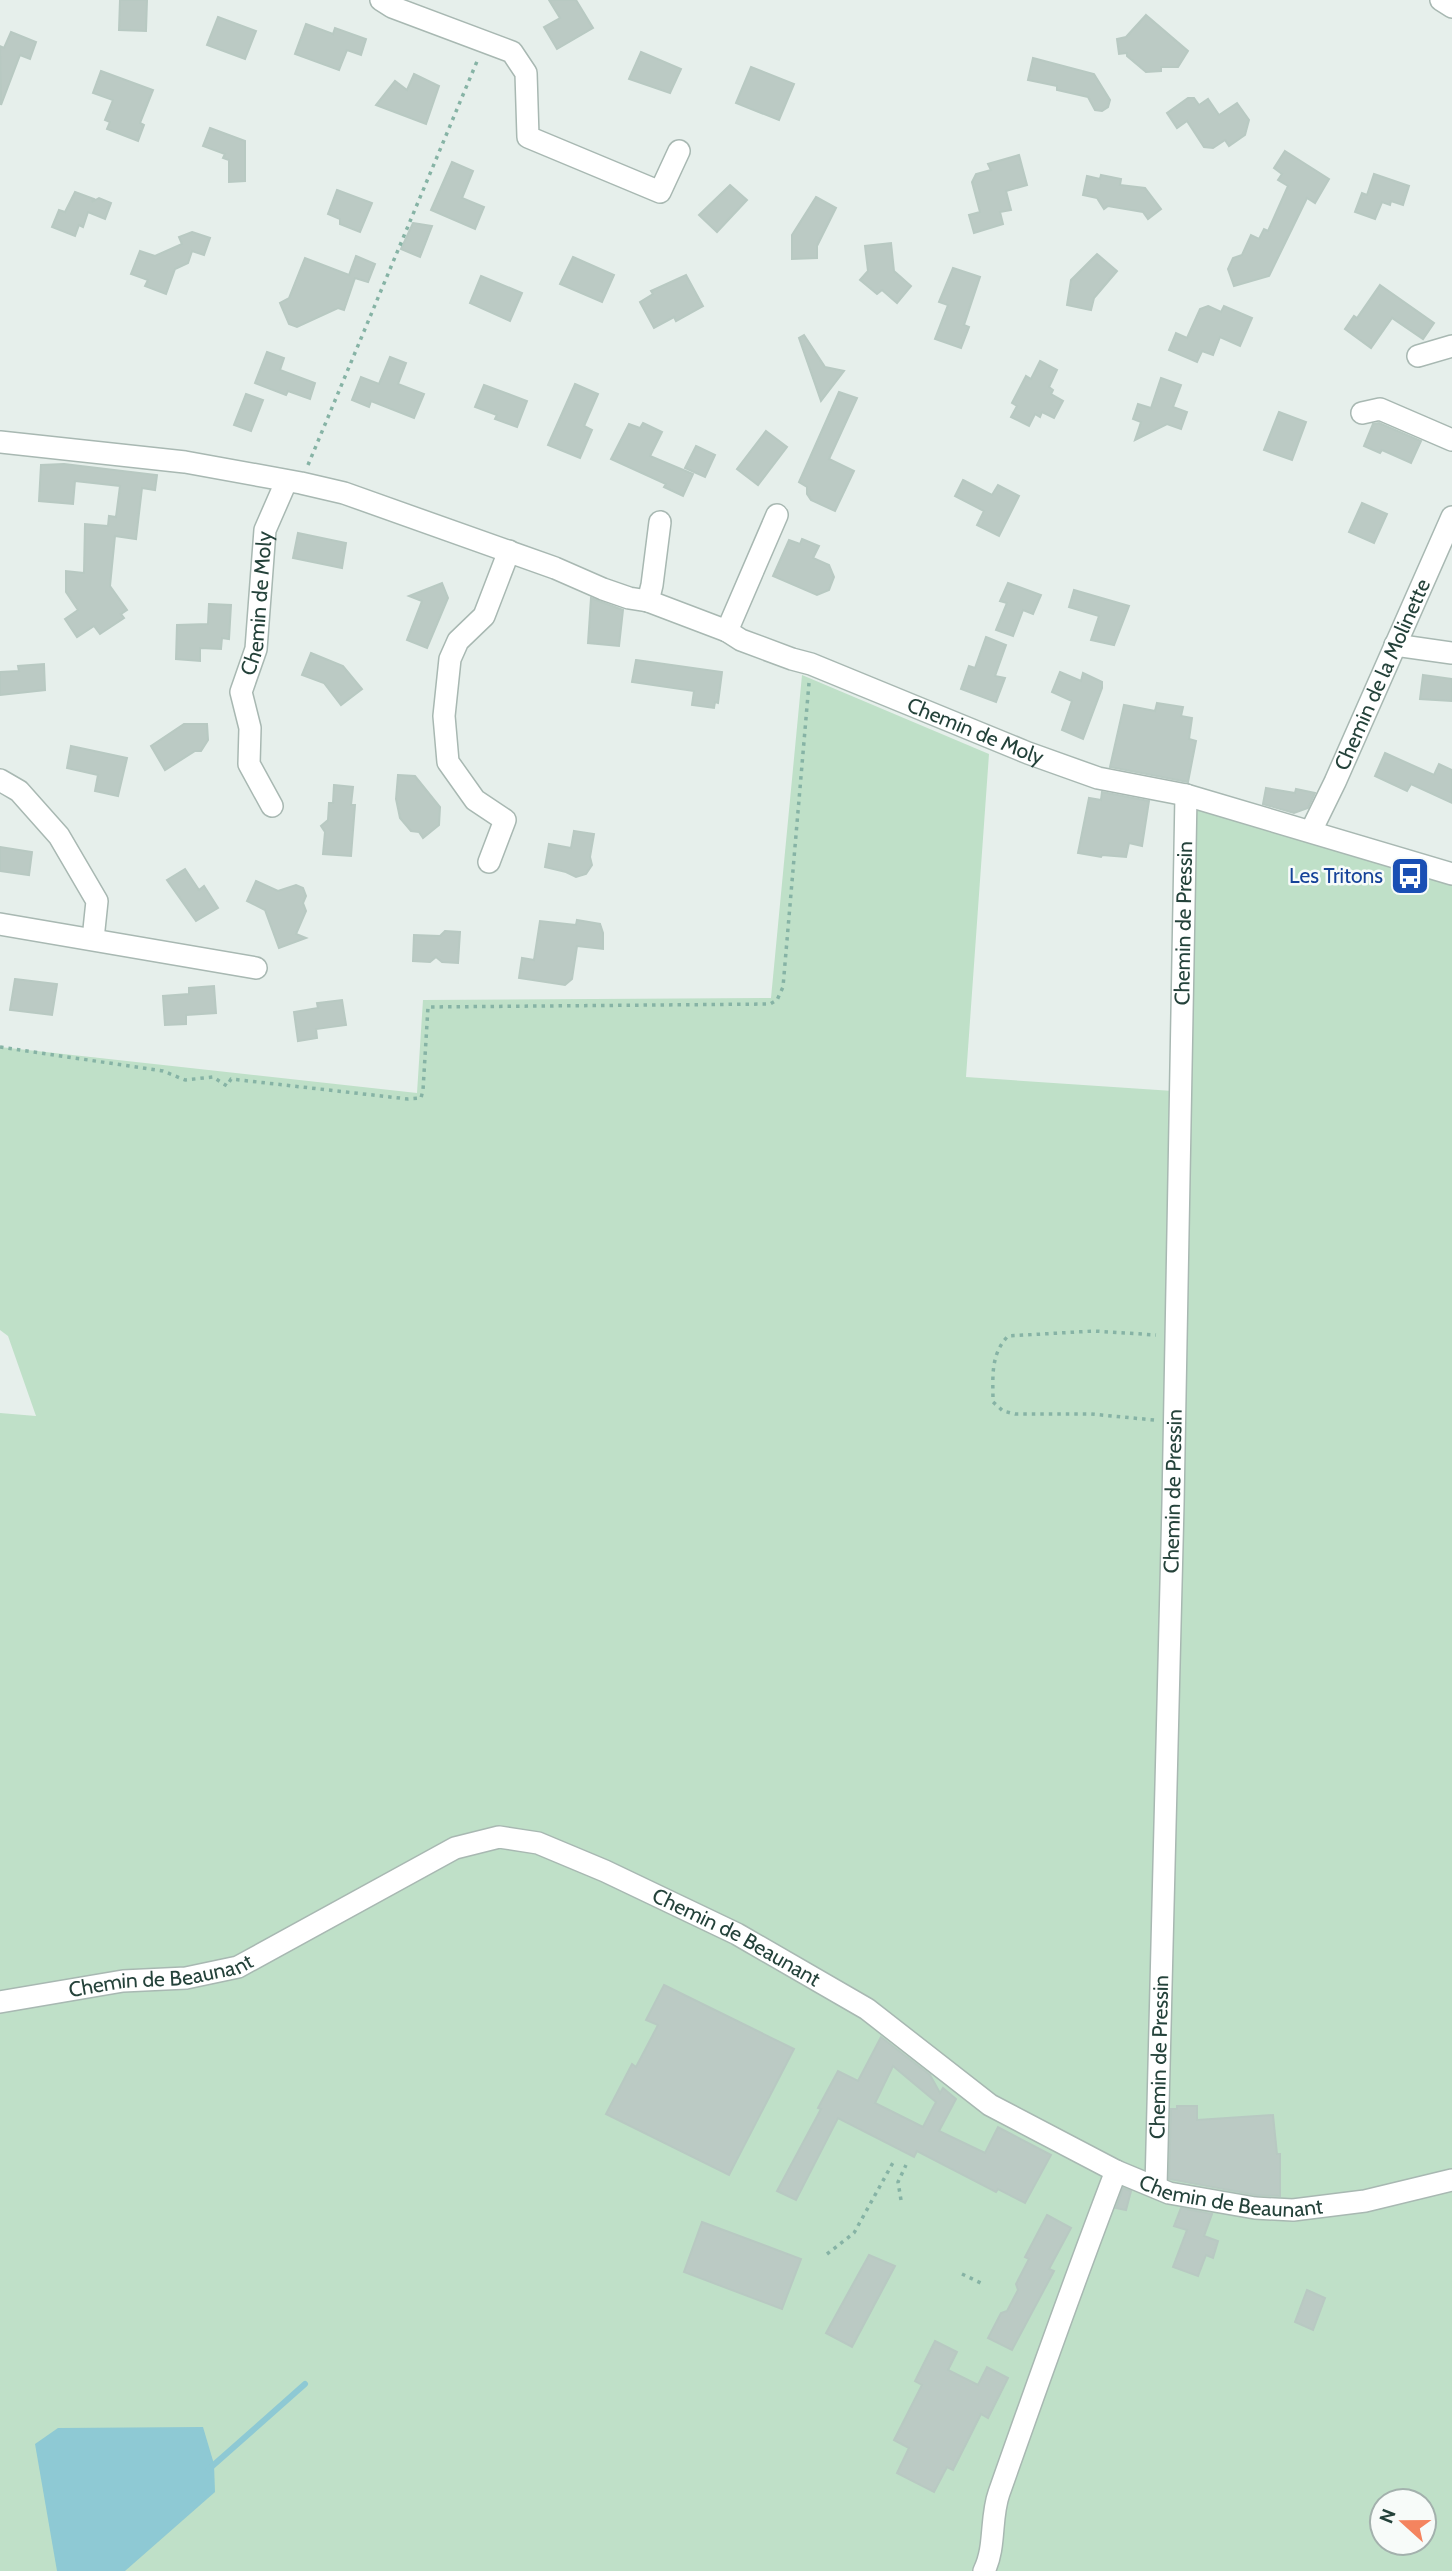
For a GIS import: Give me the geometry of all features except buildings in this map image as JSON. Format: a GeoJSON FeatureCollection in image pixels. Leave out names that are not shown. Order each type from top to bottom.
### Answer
{"type":"FeatureCollection","features":[{"type":"Feature","properties":{"kind":"street"},"geometry":{"type":"LineString","coordinates":[[381,0],[392,7],[512,52],[526,73],[528,137],[660,192],[679,151]]}},
{"type":"Feature","properties":{"kind":"street"},"geometry":{"type":"LineString","coordinates":[[1441,0],[1452,7]]}},
{"type":"Feature","properties":{"kind":"street"},"geometry":{"type":"LineString","coordinates":[[1418,356],[1452,346]]}},
{"type":"Feature","properties":{"kind":"street"},"geometry":{"type":"LineString","coordinates":[[1362,413],[1380,409],[1452,440]]}},
{"type":"Feature","properties":{"kind":"street","name":"Chemin de Moly"},"geometry":{"type":"LineString","coordinates":[[0,442],[185,462],[293,482],[370,502],[509,551],[603,589],[648,601],[1028,753],[1098,778],[1186,795],[1452,874]]}},
{"type":"Feature","properties":{"kind":"street","name":"Chemin de Moly"},"geometry":{"type":"LineString","coordinates":[[272,806],[249,764],[250,728],[241,692],[256,649],[265,530],[293,482]]}},
{"type":"Feature","properties":{"kind":"street"},"geometry":{"type":"LineString","coordinates":[[727,631],[777,515]]}},
{"type":"Feature","properties":{"kind":"street","name":"Chemin de la Molinette"},"geometry":{"type":"LineString","coordinates":[[1311,831],[1452,517]]}},
{"type":"Feature","properties":{"kind":"street"},"geometry":{"type":"LineString","coordinates":[[648,601],[660,522]]}},
{"type":"Feature","properties":{"kind":"street"},"geometry":{"type":"LineString","coordinates":[[489,862],[505,820],[475,800],[448,762],[444,716],[450,659],[458,641],[484,616],[509,551]]}},
{"type":"Feature","properties":{"kind":"street"},"geometry":{"type":"LineString","coordinates":[[1395,645],[1452,653]]}},
{"type":"Feature","properties":{"kind":"street"},"geometry":{"type":"LineString","coordinates":[[0,780],[19,791],[59,836],[97,901],[93,939]]}},
{"type":"Feature","properties":{"kind":"street","name":"Chemin de Pressin"},"geometry":{"type":"LineString","coordinates":[[1156,2187],[1175,1422],[1186,795]]}},
{"type":"Feature","properties":{"kind":"street"},"geometry":{"type":"LineString","coordinates":[[0,924],[256,968]]}},
{"type":"Feature","properties":{"kind":"street","name":"Chemin de Beaunant"},"geometry":{"type":"LineString","coordinates":[[0,2003],[123,1981],[186,1979],[238,1967],[455,1848],[499,1837],[538,1843],[606,1871],[755,1944],[867,2009],[990,2105],[1116,2171],[1169,2193],[1243,2206],[1293,2210],[1365,2201],[1452,2180]]}},
{"type":"Feature","properties":{"kind":"street"},"geometry":{"type":"LineString","coordinates":[[984,2571],[989,2562],[995,2503],[1069,2293],[1116,2171]]}},
{"type":"Feature","properties":{"kind":"path"},"geometry":{"type":"LineString","coordinates":[[293,482],[486,41]]}},
{"type":"Feature","properties":{"kind":"path"},"geometry":{"type":"LineString","coordinates":[[0,1048],[163,1071],[185,1080],[213,1077],[227,1086],[231,1079],[408,1099],[421,1098],[424,1090],[428,1007],[770,1004],[777,1000],[783,988],[811,664]]}},
{"type":"Feature","properties":{"kind":"path"},"geometry":{"type":"LineString","coordinates":[[1175,1422],[1091,1414],[1016,1414],[1003,1411],[993,1402],[993,1358],[999,1345],[1008,1336],[1094,1331],[1176,1336]]}},
{"type":"Feature","properties":{"kind":"path"},"geometry":{"type":"LineString","coordinates":[[827,2254],[854,2234],[895,2159]]}},
{"type":"Feature","properties":{"kind":"path"},"geometry":{"type":"LineString","coordinates":[[901,2200],[898,2182],[906,2165]]}},
{"type":"Feature","properties":{"kind":"path"},"geometry":{"type":"LineString","coordinates":[[962,2274],[985,2285]]}},
{"type":"Feature","properties":{"kind":"green space"},"geometry":{"type":"Polygon","coordinates":[[[802,675],[989,754],[966,1077],[1188,1092],[1195,807],[1452,884],[1452,2571],[0,2571],[0,1413],[36,1416],[8,1336],[0,1330],[0,1047],[417,1093],[423,1000],[771,998],[802,675]]]}},
{"type":"Feature","properties":{"kind":"water"},"geometry":{"type":"Polygon","coordinates":[[[203,2427],[214,2464],[215,2492],[125,2571],[57,2571],[35,2444],[58,2428],[203,2427]]]}},
{"type":"Feature","properties":{"kind":"waterway"},"geometry":{"type":"LineString","coordinates":[[209,2469],[305,2384]]}},
{"type":"Feature","properties":{"kind":"place","name":"Les Tritons"},"geometry":{"type":"Point","coordinates":[1410,876]}}]}
